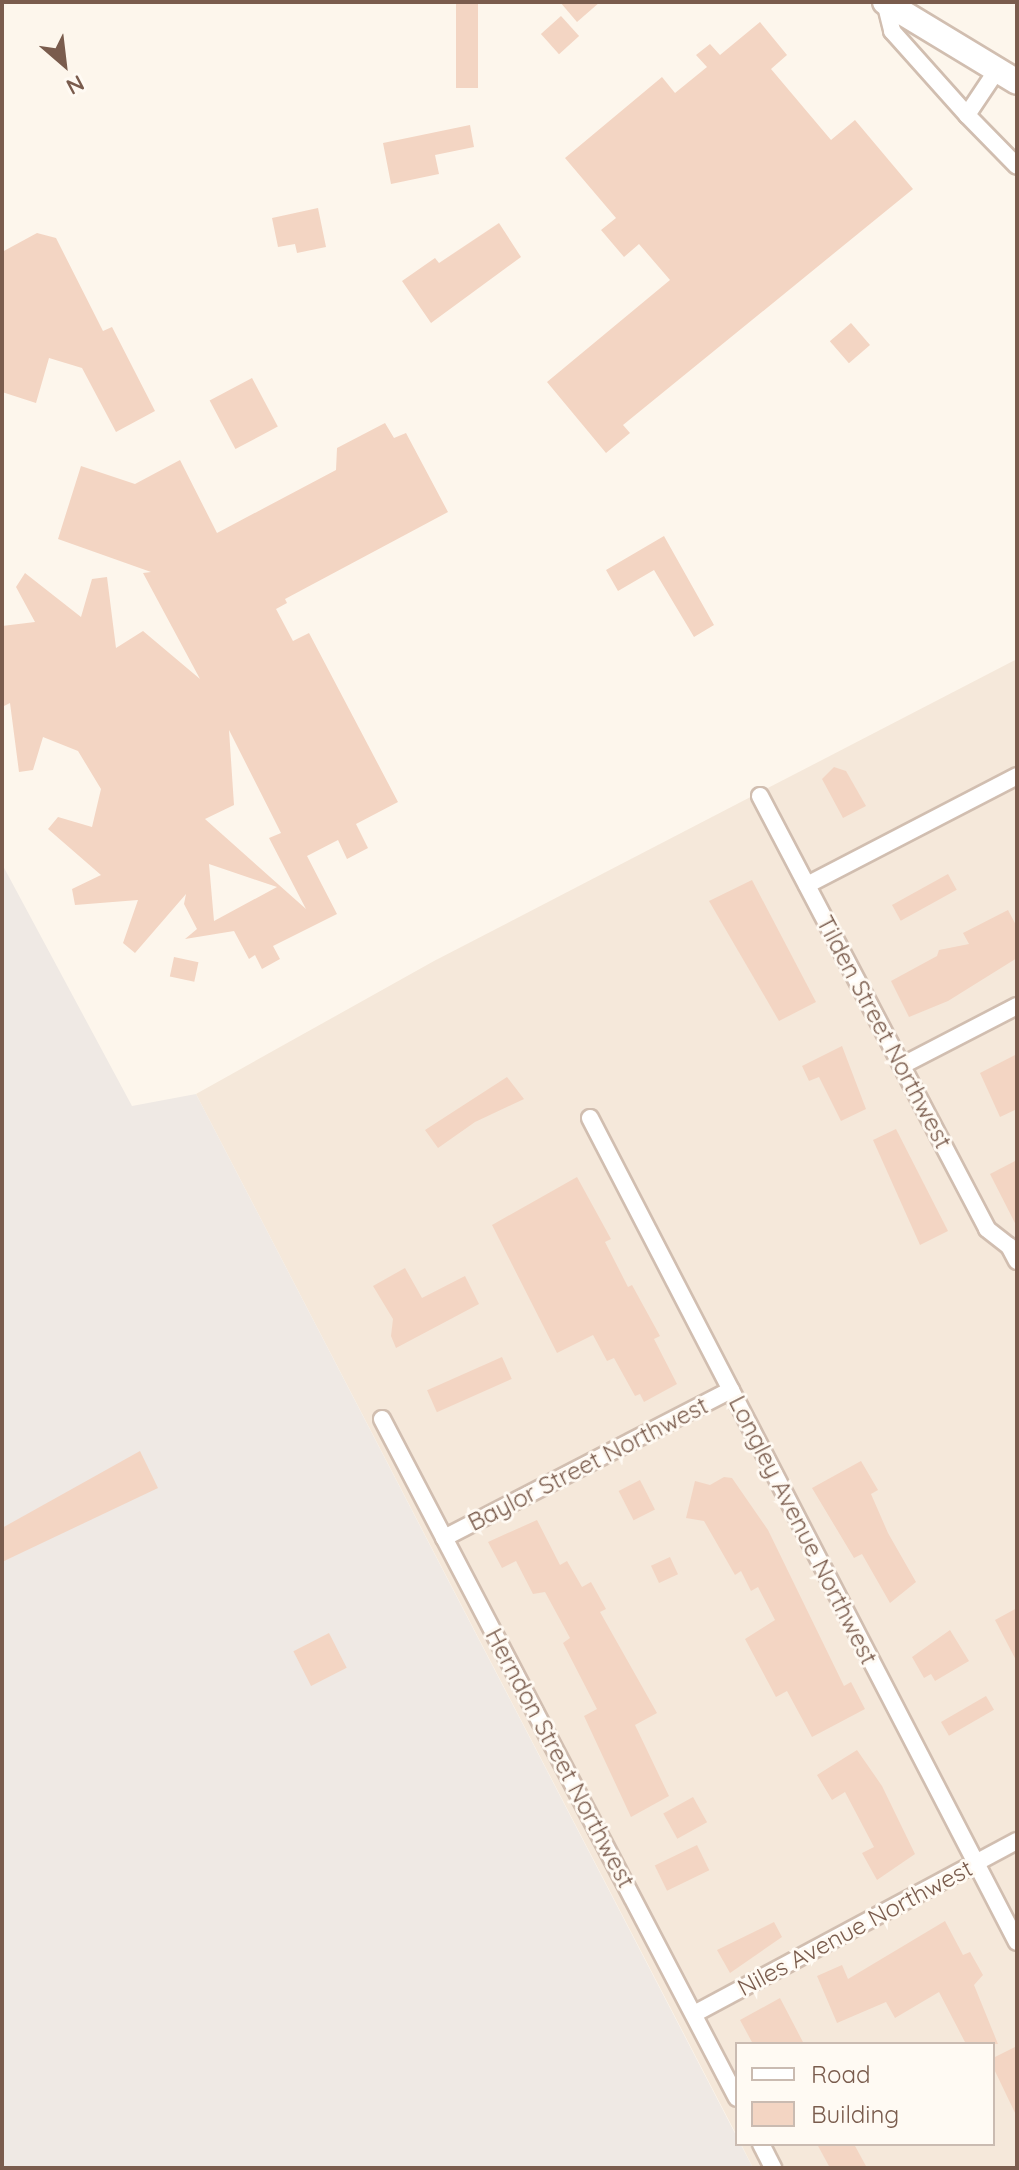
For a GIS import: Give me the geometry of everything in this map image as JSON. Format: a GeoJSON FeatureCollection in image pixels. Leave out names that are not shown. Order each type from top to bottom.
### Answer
{"type":"FeatureCollection","features":[{"type":"Feature","properties":{"kind":"main road"},"geometry":{"type":"LineString","coordinates":[[885,2],[1007,76]]}},
{"type":"Feature","properties":{"kind":"street"},"geometry":{"type":"LineString","coordinates":[[885,2],[892,31],[1017,166]]}},
{"type":"Feature","properties":{"kind":"street"},"geometry":{"type":"LineString","coordinates":[[967,115],[1007,76]]}},
{"type":"Feature","properties":{"kind":"street"},"geometry":{"type":"LineString","coordinates":[[807,885],[1017,776]]}},
{"type":"Feature","properties":{"kind":"street","name":"Tilden Street Northwest"},"geometry":{"type":"LineString","coordinates":[[760,796],[987,1229],[1014,1250]]}},
{"type":"Feature","properties":{"kind":"street"},"geometry":{"type":"LineString","coordinates":[[903,1065],[1017,1006]]}},
{"type":"Feature","properties":{"kind":"street","name":"Longley Avenue Northwest"},"geometry":{"type":"LineString","coordinates":[[590,1118],[1017,1942]]}},
{"type":"Feature","properties":{"kind":"street","name":"Baylor Street Northwest"},"geometry":{"type":"LineString","coordinates":[[444,1538],[731,1390]]}},
{"type":"Feature","properties":{"kind":"street","name":"Herndon Street Northwest"},"geometry":{"type":"LineString","coordinates":[[382,1419],[735,2094]]}},
{"type":"Feature","properties":{"kind":"street","name":"Niles Avenue Northwest"},"geometry":{"type":"LineString","coordinates":[[694,2014],[1017,1841]]}},
{"type":"Feature","properties":{"kind":"street"},"geometry":{"type":"LineString","coordinates":[[762,2146],[773,2168]]}},
{"type":"Feature","properties":{"kind":"shaded area"},"geometry":{"type":"Polygon","coordinates":[[[1017,659],[1017,2168],[753,2168],[742,2146],[995,2146],[995,2042],[735,2042],[735,2132],[196,1094],[434,961],[1017,659]]]}},
{"type":"Feature","properties":{"kind":"shaded area"},"geometry":{"type":"Polygon","coordinates":[[[2,864],[132,1106],[196,1094],[735,2133],[735,2146],[742,2146],[753,2168],[2,2168],[2,864]]]}},
{"type":"Feature","properties":{"kind":"building"},"geometry":{"type":"Polygon","coordinates":[[[456,2],[478,2],[478,88],[456,88],[456,2]]]}},
{"type":"Feature","properties":{"kind":"building"},"geometry":{"type":"Polygon","coordinates":[[[560,2],[600,2],[577,22],[560,2]]]}},
{"type":"Feature","properties":{"kind":"building"},"geometry":{"type":"Polygon","coordinates":[[[561,16],[579,36],[559,54],[541,34],[561,16]]]}},
{"type":"Feature","properties":{"kind":"building"},"geometry":{"type":"Polygon","coordinates":[[[760,22],[787,55],[771,69],[831,140],[855,120],[913,189],[623,425],[630,433],[606,453],[547,382],[670,280],[639,244],[624,257],[601,230],[616,218],[565,158],[662,77],[675,93],[707,67],[696,55],[710,44],[720,55],[760,22]]]}},
{"type":"Feature","properties":{"kind":"building"},"geometry":{"type":"Polygon","coordinates":[[[470,125],[474,147],[435,155],[439,174],[391,184],[383,143],[470,125]]]}},
{"type":"Feature","properties":{"kind":"building"},"geometry":{"type":"Polygon","coordinates":[[[318,208],[326,247],[297,253],[295,244],[278,247],[272,218],[318,208]]]}},
{"type":"Feature","properties":{"kind":"building"},"geometry":{"type":"Polygon","coordinates":[[[499,223],[521,257],[431,323],[402,281],[435,258],[439,263],[499,223]]]}},
{"type":"Feature","properties":{"kind":"building"},"geometry":{"type":"Polygon","coordinates":[[[37,233],[56,238],[103,331],[112,327],[155,411],[116,432],[82,368],[49,358],[36,403],[2,392],[2,252],[37,233]]]}},
{"type":"Feature","properties":{"kind":"building"},"geometry":{"type":"Polygon","coordinates":[[[851,323],[870,345],[849,363],[830,341],[851,323]]]}},
{"type":"Feature","properties":{"kind":"building"},"geometry":{"type":"Polygon","coordinates":[[[252,378],[278,427],[235,449],[210,401],[252,378]]]}},
{"type":"Feature","properties":{"kind":"building"},"geometry":{"type":"Polygon","coordinates":[[[385,423],[394,438],[406,433],[448,512],[285,599],[287,603],[276,609],[293,641],[309,633],[398,802],[356,824],[368,848],[347,859],[338,840],[307,856],[337,914],[273,946],[280,959],[262,969],[255,955],[249,959],[234,931],[185,939],[197,929],[184,904],[186,894],[135,953],[123,943],[138,900],[75,905],[72,889],[101,875],[48,829],[58,817],[92,827],[101,789],[78,751],[43,737],[33,770],[19,772],[10,703],[2,707],[2,626],[35,622],[16,587],[25,573],[81,617],[92,579],[107,577],[116,648],[143,631],[200,679],[143,573],[151,572],[58,539],[81,466],[135,484],[180,460],[217,533],[336,470],[337,448],[385,423]],[[229,730],[234,805],[205,819],[306,909],[269,838],[281,833],[229,730]],[[209,864],[214,921],[277,887],[209,864]]]}},
{"type":"Feature","properties":{"kind":"building"},"geometry":{"type":"Polygon","coordinates":[[[664,536],[714,625],[694,637],[654,570],[618,591],[606,570],[664,536]]]}},
{"type":"Feature","properties":{"kind":"building"},"geometry":{"type":"Polygon","coordinates":[[[834,767],[846,771],[866,806],[843,818],[822,779],[834,767]]]}},
{"type":"Feature","properties":{"kind":"building"},"geometry":{"type":"Polygon","coordinates":[[[948,874],[957,890],[901,921],[892,905],[948,874]]]}},
{"type":"Feature","properties":{"kind":"building"},"geometry":{"type":"Polygon","coordinates":[[[752,880],[816,1002],[779,1021],[709,901],[752,880]]]}},
{"type":"Feature","properties":{"kind":"building"},"geometry":{"type":"Polygon","coordinates":[[[1008,910],[1017,927],[1017,958],[948,1001],[909,1017],[891,981],[937,956],[939,950],[969,944],[963,933],[1008,910]]]}},
{"type":"Feature","properties":{"kind":"building"},"geometry":{"type":"Polygon","coordinates":[[[174,957],[198,962],[194,982],[170,977],[174,957]]]}},
{"type":"Feature","properties":{"kind":"building"},"geometry":{"type":"Polygon","coordinates":[[[842,1046],[866,1109],[841,1121],[819,1077],[809,1081],[802,1066],[842,1046]]]}},
{"type":"Feature","properties":{"kind":"building"},"geometry":{"type":"Polygon","coordinates":[[[1017,1054],[1017,1109],[1000,1117],[980,1073],[1017,1054]]]}},
{"type":"Feature","properties":{"kind":"building"},"geometry":{"type":"Polygon","coordinates":[[[507,1077],[524,1099],[475,1122],[438,1148],[425,1130],[507,1077]]]}},
{"type":"Feature","properties":{"kind":"building"},"geometry":{"type":"Polygon","coordinates":[[[896,1129],[948,1231],[920,1245],[873,1140],[896,1129]]]}},
{"type":"Feature","properties":{"kind":"building"},"geometry":{"type":"Polygon","coordinates":[[[1017,1160],[1017,1227],[990,1174],[1017,1160]]]}},
{"type":"Feature","properties":{"kind":"building"},"geometry":{"type":"Polygon","coordinates":[[[577,1177],[611,1239],[605,1242],[628,1287],[632,1285],[660,1336],[654,1339],[677,1384],[644,1402],[640,1394],[635,1396],[614,1358],[607,1361],[593,1335],[557,1353],[492,1225],[577,1177]]]}},
{"type":"Feature","properties":{"kind":"building"},"geometry":{"type":"Polygon","coordinates":[[[405,1268],[422,1298],[465,1276],[479,1304],[396,1348],[391,1336],[393,1319],[373,1286],[405,1268]]]}},
{"type":"Feature","properties":{"kind":"building"},"geometry":{"type":"Polygon","coordinates":[[[502,1357],[512,1379],[437,1412],[427,1390],[502,1357]]]}},
{"type":"Feature","properties":{"kind":"building"},"geometry":{"type":"Polygon","coordinates":[[[140,1451],[158,1488],[2,1562],[2,1528],[140,1451]]]}},
{"type":"Feature","properties":{"kind":"building"},"geometry":{"type":"Polygon","coordinates":[[[861,1461],[878,1490],[871,1494],[888,1533],[916,1582],[890,1603],[862,1554],[854,1558],[812,1488],[861,1461]]]}},
{"type":"Feature","properties":{"kind":"building"},"geometry":{"type":"Polygon","coordinates":[[[724,1477],[732,1478],[768,1530],[844,1686],[851,1682],[865,1709],[812,1737],[787,1691],[776,1697],[745,1639],[775,1620],[758,1587],[751,1591],[741,1571],[735,1575],[704,1521],[686,1518],[695,1481],[710,1485],[724,1477]]]}},
{"type":"Feature","properties":{"kind":"building"},"geometry":{"type":"Polygon","coordinates":[[[640,1480],[655,1509],[634,1520],[619,1491],[640,1480]]]}},
{"type":"Feature","properties":{"kind":"building"},"geometry":{"type":"Polygon","coordinates":[[[537,1520],[560,1565],[567,1561],[582,1587],[591,1582],[606,1609],[600,1612],[657,1713],[635,1725],[669,1796],[631,1817],[584,1716],[597,1709],[563,1643],[570,1638],[545,1592],[533,1594],[516,1561],[502,1568],[488,1542],[537,1520]]]}},
{"type":"Feature","properties":{"kind":"building"},"geometry":{"type":"Polygon","coordinates":[[[670,1557],[678,1574],[659,1583],[651,1566],[670,1557]]]}},
{"type":"Feature","properties":{"kind":"building"},"geometry":{"type":"Polygon","coordinates":[[[1017,1608],[1017,1662],[995,1620],[1017,1608]]]}},
{"type":"Feature","properties":{"kind":"building"},"geometry":{"type":"Polygon","coordinates":[[[950,1630],[969,1661],[935,1681],[931,1674],[924,1678],[912,1657],[950,1630]]]}},
{"type":"Feature","properties":{"kind":"building"},"geometry":{"type":"Polygon","coordinates":[[[329,1633],[347,1668],[311,1686],[293,1651],[329,1633]]]}},
{"type":"Feature","properties":{"kind":"building"},"geometry":{"type":"Polygon","coordinates":[[[986,1696],[994,1710],[949,1736],[941,1722],[986,1696]]]}},
{"type":"Feature","properties":{"kind":"building"},"geometry":{"type":"Polygon","coordinates":[[[857,1750],[882,1786],[915,1854],[877,1880],[862,1853],[874,1847],[845,1792],[832,1800],[817,1775],[857,1750]]]}},
{"type":"Feature","properties":{"kind":"building"},"geometry":{"type":"Polygon","coordinates":[[[693,1797],[707,1822],[677,1839],[663,1813],[693,1797]]]}},
{"type":"Feature","properties":{"kind":"building"},"geometry":{"type":"Polygon","coordinates":[[[697,1845],[709,1870],[667,1891],[655,1866],[697,1845]]]}},
{"type":"Feature","properties":{"kind":"building"},"geometry":{"type":"Polygon","coordinates":[[[945,1921],[963,1955],[970,1952],[983,1975],[974,1985],[998,2044],[965,2042],[939,1992],[895,2018],[886,2002],[837,2023],[817,1976],[842,1965],[848,1979],[945,1921]]]}},
{"type":"Feature","properties":{"kind":"building"},"geometry":{"type":"Polygon","coordinates":[[[774,1922],[782,1937],[730,1973],[717,1950],[774,1922]]]}},
{"type":"Feature","properties":{"kind":"building"},"geometry":{"type":"Polygon","coordinates":[[[780,1998],[803,2042],[752,2042],[740,2020],[780,1998]]]}},
{"type":"Feature","properties":{"kind":"building"},"geometry":{"type":"Polygon","coordinates":[[[1017,2046],[1017,2117],[995,2071],[995,2057],[1017,2046]]]}},
{"type":"Feature","properties":{"kind":"building"},"geometry":{"type":"Polygon","coordinates":[[[818,2146],[855,2146],[867,2168],[830,2168],[818,2146]]]}}]}
